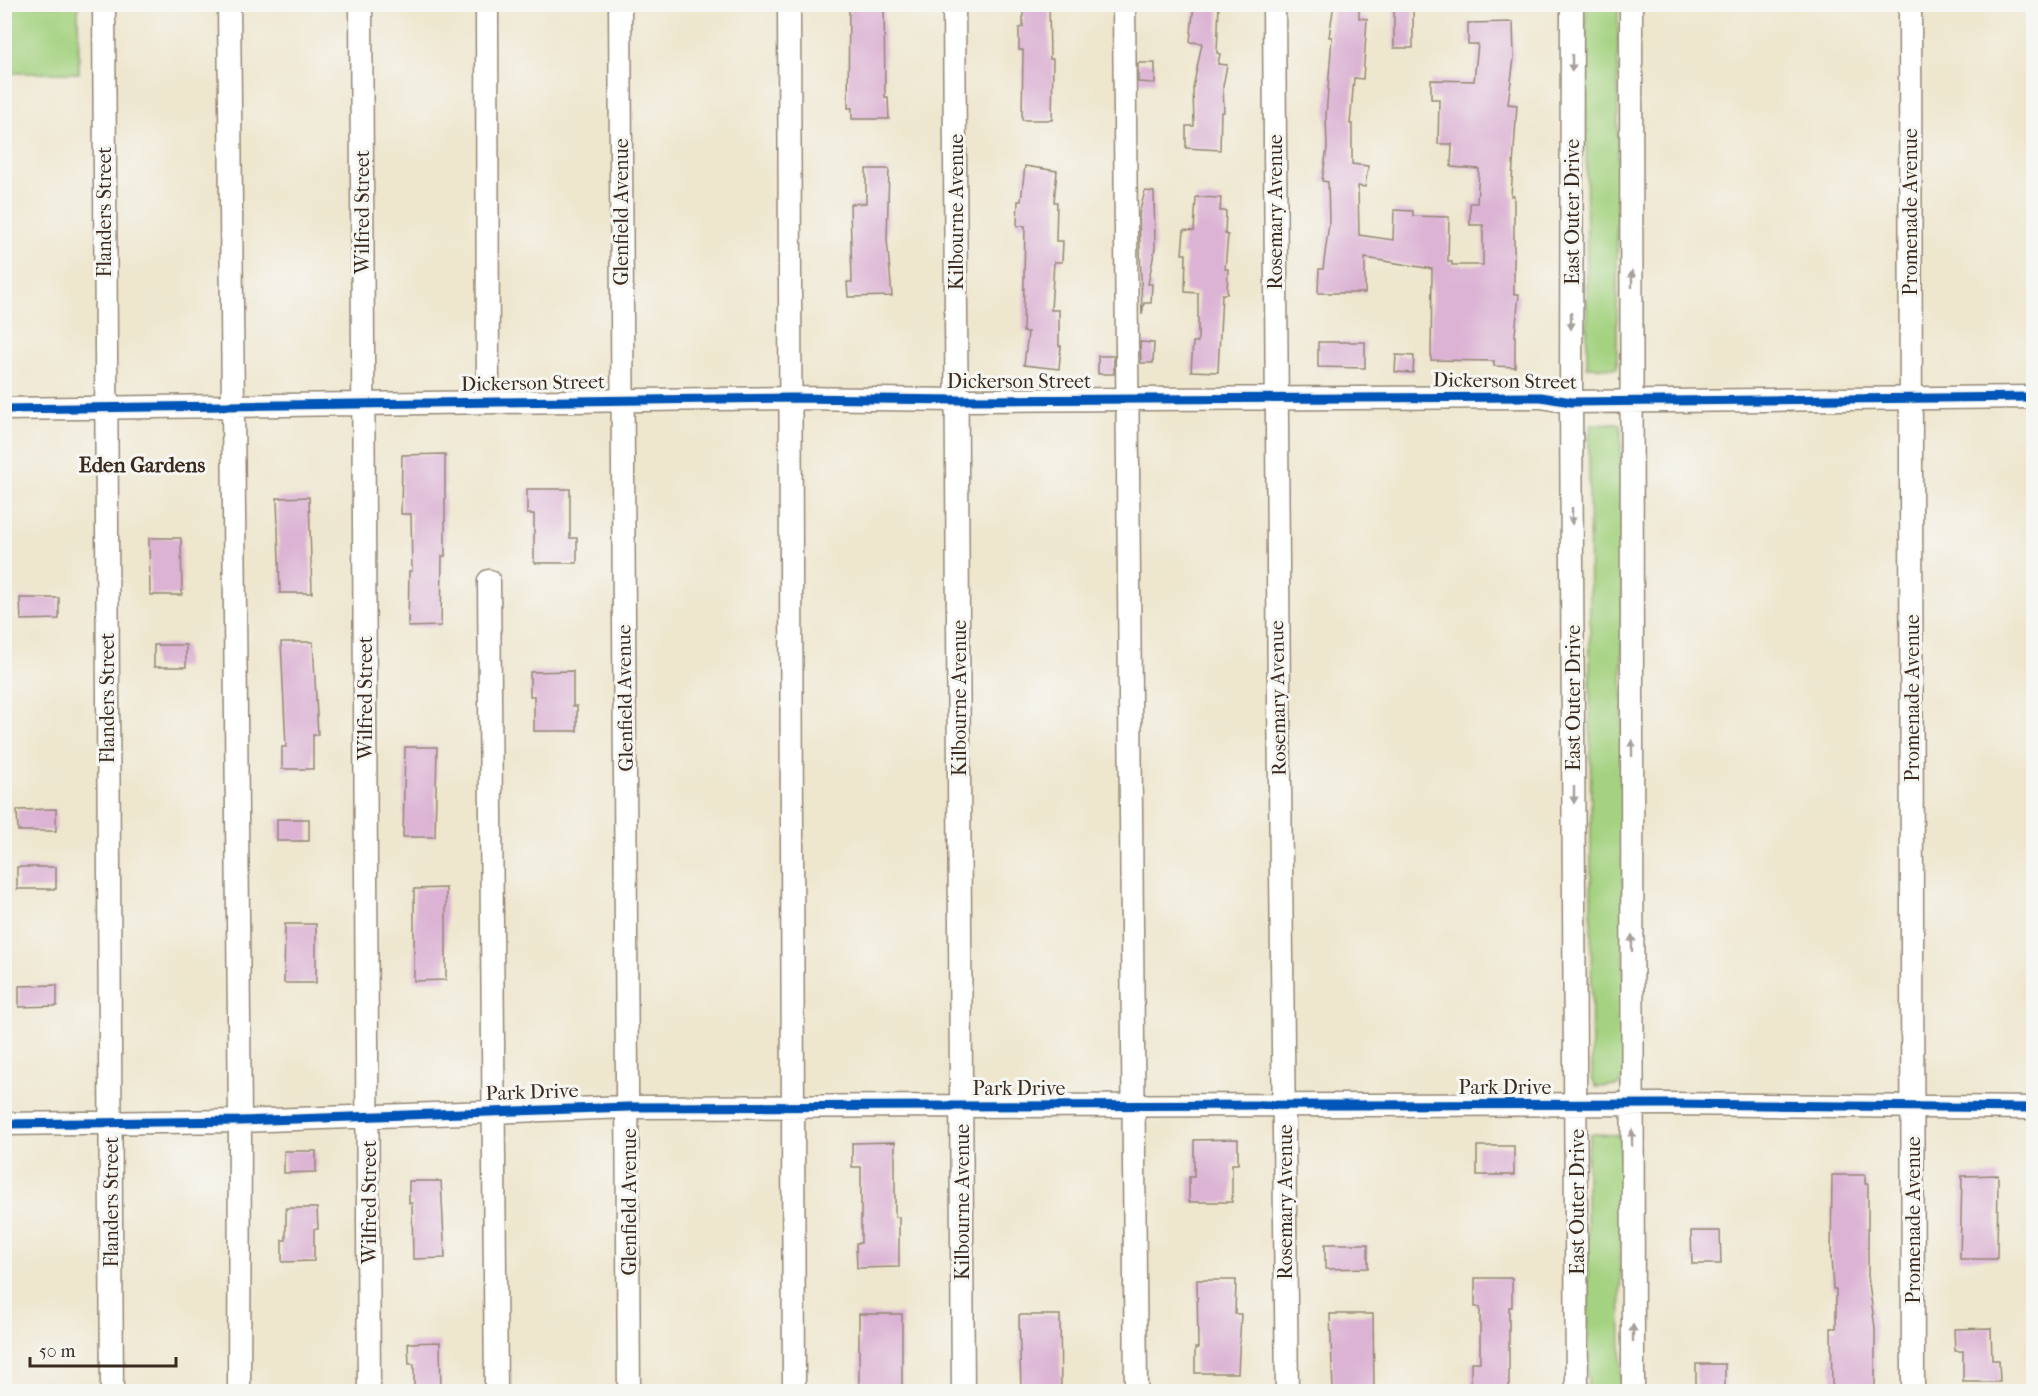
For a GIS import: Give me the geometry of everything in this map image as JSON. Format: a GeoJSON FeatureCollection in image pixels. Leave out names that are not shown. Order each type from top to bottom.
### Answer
{"type":"FeatureCollection","features":[{"type":"Feature","properties":{"kind":"street","name":"Flanders Street"},"geometry":{"type":"LineString","coordinates":[[104,4],[112,1392]]}},
{"type":"Feature","properties":{"kind":"street"},"geometry":{"type":"LineString","coordinates":[[229,4],[240,1120],[239,1392]]}},
{"type":"Feature","properties":{"kind":"street","name":"Wilfred Street"},"geometry":{"type":"LineString","coordinates":[[361,4],[369,1392]]}},
{"type":"Feature","properties":{"kind":"street"},"geometry":{"type":"LineString","coordinates":[[486,4],[488,402]]}},
{"type":"Feature","properties":{"kind":"street","name":"Glenfield Avenue"},"geometry":{"type":"LineString","coordinates":[[620,4],[629,1107],[629,1392]]}},
{"type":"Feature","properties":{"kind":"street"},"geometry":{"type":"LineString","coordinates":[[789,4],[794,1392]]}},
{"type":"Feature","properties":{"kind":"street","name":"Kilbourne Avenue"},"geometry":{"type":"LineString","coordinates":[[954,4],[959,400],[963,1392]]}},
{"type":"Feature","properties":{"kind":"street"},"geometry":{"type":"LineString","coordinates":[[1124,4],[1136,1392]]}},
{"type":"Feature","properties":{"kind":"street","name":"Rosemary Avenue"},"geometry":{"type":"LineString","coordinates":[[1274,4],[1274,398],[1286,1106],[1287,1392]]}},
{"type":"Feature","properties":{"kind":"street","name":"East Outer Drive"},"geometry":{"type":"LineString","coordinates":[[1572,4],[1571,402],[1577,1392]]}},
{"type":"Feature","properties":{"kind":"street"},"geometry":{"type":"LineString","coordinates":[[1631,4],[1633,1392]]}},
{"type":"Feature","properties":{"kind":"street","name":"Promenade Avenue"},"geometry":{"type":"LineString","coordinates":[[1910,4],[1913,1392]]}},
{"type":"Feature","properties":{"kind":"street","name":"Dickerson Street"},"geometry":{"type":"LineString","coordinates":[[4,409],[792,398],[959,400],[1541,397],[1571,402],[2034,397]]}},
{"type":"Feature","properties":{"kind":"street"},"geometry":{"type":"LineString","coordinates":[[489,581],[496,1392]]}},
{"type":"Feature","properties":{"kind":"street","name":"Park Drive"},"geometry":{"type":"LineString","coordinates":[[4,1124],[240,1120],[629,1107],[1632,1104],[2034,1108]]}},
{"type":"Feature","properties":{"kind":"green space"},"geometry":{"type":"Polygon","coordinates":[[[4,5],[78,5],[79,73],[5,73],[4,5]]]}},
{"type":"Feature","properties":{"kind":"green space"},"geometry":{"type":"Polygon","coordinates":[[[1586,5],[1618,5],[1617,368],[1587,367],[1586,5]]]}},
{"type":"Feature","properties":{"kind":"green space"},"geometry":{"type":"Polygon","coordinates":[[[1592,424],[1621,424],[1624,1076],[1618,1086],[1596,1087],[1592,1078],[1589,438],[1592,424]]]}},
{"type":"Feature","properties":{"kind":"green space"},"geometry":{"type":"Polygon","coordinates":[[[1590,1135],[1619,1135],[1620,1141],[1621,1391],[1588,1392],[1587,1155],[1590,1135]]]}},
{"type":"Feature","properties":{"kind":"building"},"geometry":{"type":"Polygon","coordinates":[[[849,4],[884,4],[885,97],[888,97],[889,119],[852,119],[852,108],[848,108],[849,4]]]}},
{"type":"Feature","properties":{"kind":"building"},"geometry":{"type":"Polygon","coordinates":[[[1023,4],[1049,4],[1050,59],[1053,59],[1052,120],[1022,120],[1023,50],[1019,50],[1019,28],[1023,27],[1023,4]]]}},
{"type":"Feature","properties":{"kind":"building"},"geometry":{"type":"Polygon","coordinates":[[[1194,4],[1219,4],[1217,53],[1220,54],[1218,64],[1227,65],[1223,86],[1224,112],[1221,112],[1220,150],[1186,148],[1186,126],[1194,126],[1193,88],[1202,43],[1190,42],[1194,4]]]}},
{"type":"Feature","properties":{"kind":"building"},"geometry":{"type":"Polygon","coordinates":[[[1334,4],[1359,4],[1359,18],[1367,19],[1363,79],[1354,78],[1350,124],[1352,124],[1352,164],[1368,166],[1365,187],[1358,186],[1359,235],[1393,240],[1394,210],[1413,211],[1413,216],[1449,217],[1448,262],[1452,262],[1452,265],[1483,265],[1483,225],[1470,225],[1470,203],[1477,203],[1479,169],[1451,167],[1452,144],[1438,144],[1439,99],[1431,99],[1431,80],[1474,81],[1478,44],[1468,44],[1468,23],[1513,22],[1514,58],[1508,104],[1517,105],[1511,196],[1514,196],[1514,294],[1519,294],[1515,334],[1515,367],[1494,366],[1494,361],[1431,360],[1432,269],[1365,258],[1365,293],[1318,293],[1319,269],[1323,269],[1329,223],[1328,182],[1322,181],[1327,148],[1326,116],[1332,37],[1329,37],[1334,4]]]}},
{"type":"Feature","properties":{"kind":"building"},"geometry":{"type":"Polygon","coordinates":[[[1394,4],[1413,4],[1413,48],[1394,48],[1394,4]]]}},
{"type":"Feature","properties":{"kind":"building"},"geometry":{"type":"Polygon","coordinates":[[[1138,63],[1155,63],[1155,83],[1138,82],[1138,63]]]}},
{"type":"Feature","properties":{"kind":"building"},"geometry":{"type":"Polygon","coordinates":[[[1025,166],[1057,171],[1054,202],[1057,202],[1056,241],[1063,241],[1062,262],[1054,262],[1051,310],[1059,310],[1059,346],[1061,346],[1059,369],[1024,365],[1028,332],[1023,332],[1025,226],[1017,226],[1018,201],[1021,201],[1025,166]]]}},
{"type":"Feature","properties":{"kind":"building"},"geometry":{"type":"Polygon","coordinates":[[[866,169],[889,169],[887,239],[892,296],[848,297],[847,282],[852,282],[850,204],[866,203],[866,169]]]}},
{"type":"Feature","properties":{"kind":"building"},"geometry":{"type":"Polygon","coordinates":[[[1145,191],[1154,192],[1155,248],[1148,284],[1152,284],[1151,303],[1144,303],[1142,315],[1139,214],[1145,191]]]}},
{"type":"Feature","properties":{"kind":"building"},"geometry":{"type":"Polygon","coordinates":[[[1196,197],[1221,198],[1220,211],[1226,211],[1227,294],[1222,294],[1218,372],[1191,371],[1193,342],[1198,342],[1198,293],[1185,292],[1186,254],[1182,254],[1184,230],[1194,231],[1196,197]]]}},
{"type":"Feature","properties":{"kind":"building"},"geometry":{"type":"Polygon","coordinates":[[[1140,342],[1154,343],[1153,363],[1141,363],[1140,342]]]}},
{"type":"Feature","properties":{"kind":"building"},"geometry":{"type":"Polygon","coordinates":[[[1318,342],[1365,342],[1365,368],[1318,367],[1318,342]]]}},
{"type":"Feature","properties":{"kind":"building"},"geometry":{"type":"Polygon","coordinates":[[[1396,355],[1414,356],[1413,373],[1395,372],[1396,355]]]}},
{"type":"Feature","properties":{"kind":"building"},"geometry":{"type":"Polygon","coordinates":[[[1098,356],[1114,356],[1114,374],[1098,374],[1098,356]]]}},
{"type":"Feature","properties":{"kind":"building"},"geometry":{"type":"Polygon","coordinates":[[[445,454],[445,556],[442,556],[441,626],[408,627],[409,571],[412,571],[411,514],[401,514],[402,455],[445,454]]]}},
{"type":"Feature","properties":{"kind":"building"},"geometry":{"type":"Polygon","coordinates":[[[527,489],[570,489],[570,538],[577,538],[577,563],[534,563],[534,514],[527,514],[527,489]]]}},
{"type":"Feature","properties":{"kind":"building"},"geometry":{"type":"Polygon","coordinates":[[[309,497],[312,593],[280,593],[277,498],[309,497]]]}},
{"type":"Feature","properties":{"kind":"building"},"geometry":{"type":"Polygon","coordinates":[[[149,538],[181,538],[182,595],[150,595],[149,538]]]}},
{"type":"Feature","properties":{"kind":"building"},"geometry":{"type":"Polygon","coordinates":[[[20,598],[59,598],[59,619],[21,620],[20,598]]]}},
{"type":"Feature","properties":{"kind":"building"},"geometry":{"type":"Polygon","coordinates":[[[281,642],[313,642],[318,735],[313,735],[313,769],[282,769],[282,747],[286,747],[281,642]]]}},
{"type":"Feature","properties":{"kind":"building"},"geometry":{"type":"Polygon","coordinates":[[[154,645],[186,645],[186,667],[154,667],[154,645]]]}},
{"type":"Feature","properties":{"kind":"building"},"geometry":{"type":"Polygon","coordinates":[[[573,671],[573,706],[577,706],[577,731],[534,731],[534,696],[530,696],[530,672],[573,671]]]}},
{"type":"Feature","properties":{"kind":"building"},"geometry":{"type":"Polygon","coordinates":[[[405,747],[437,747],[435,837],[403,837],[405,747]]]}},
{"type":"Feature","properties":{"kind":"building"},"geometry":{"type":"Polygon","coordinates":[[[56,809],[56,831],[18,831],[17,810],[56,809]]]}},
{"type":"Feature","properties":{"kind":"building"},"geometry":{"type":"Polygon","coordinates":[[[277,819],[309,819],[309,841],[277,841],[277,819]]]}},
{"type":"Feature","properties":{"kind":"building"},"geometry":{"type":"Polygon","coordinates":[[[17,867],[56,867],[56,889],[17,889],[17,867]]]}},
{"type":"Feature","properties":{"kind":"building"},"geometry":{"type":"Polygon","coordinates":[[[446,888],[446,980],[414,981],[414,889],[446,888]]]}},
{"type":"Feature","properties":{"kind":"building"},"geometry":{"type":"Polygon","coordinates":[[[285,924],[316,924],[316,983],[284,983],[285,924]]]}},
{"type":"Feature","properties":{"kind":"building"},"geometry":{"type":"Polygon","coordinates":[[[57,985],[57,1006],[19,1007],[19,986],[57,985]]]}},
{"type":"Feature","properties":{"kind":"building"},"geometry":{"type":"Polygon","coordinates":[[[1238,1139],[1238,1164],[1232,1164],[1232,1202],[1189,1202],[1189,1177],[1194,1177],[1194,1140],[1238,1139]]]}},
{"type":"Feature","properties":{"kind":"building"},"geometry":{"type":"Polygon","coordinates":[[[895,1142],[895,1217],[899,1217],[899,1267],[857,1268],[856,1243],[861,1243],[861,1167],[852,1167],[852,1143],[895,1142]]]}},
{"type":"Feature","properties":{"kind":"building"},"geometry":{"type":"Polygon","coordinates":[[[1477,1146],[1514,1146],[1514,1175],[1477,1175],[1477,1146]]]}},
{"type":"Feature","properties":{"kind":"building"},"geometry":{"type":"Polygon","coordinates":[[[284,1151],[316,1151],[316,1172],[284,1173],[284,1151]]]}},
{"type":"Feature","properties":{"kind":"building"},"geometry":{"type":"Polygon","coordinates":[[[1832,1175],[1865,1175],[1865,1184],[1868,1184],[1868,1276],[1875,1328],[1875,1392],[1834,1392],[1832,1383],[1831,1328],[1836,1328],[1836,1289],[1833,1289],[1831,1257],[1832,1175]]]}},
{"type":"Feature","properties":{"kind":"building"},"geometry":{"type":"Polygon","coordinates":[[[1998,1175],[1997,1259],[1960,1259],[1962,1176],[1998,1175]]]}},
{"type":"Feature","properties":{"kind":"building"},"geometry":{"type":"Polygon","coordinates":[[[409,1181],[441,1181],[445,1258],[413,1259],[412,1203],[409,1203],[409,1181]]]}},
{"type":"Feature","properties":{"kind":"building"},"geometry":{"type":"Polygon","coordinates":[[[286,1208],[317,1208],[318,1229],[314,1229],[314,1261],[282,1262],[282,1240],[286,1240],[286,1208]]]}},
{"type":"Feature","properties":{"kind":"building"},"geometry":{"type":"Polygon","coordinates":[[[1691,1231],[1720,1231],[1721,1264],[1692,1264],[1691,1231]]]}},
{"type":"Feature","properties":{"kind":"building"},"geometry":{"type":"Polygon","coordinates":[[[1325,1244],[1368,1244],[1368,1268],[1325,1269],[1325,1244]]]}},
{"type":"Feature","properties":{"kind":"building"},"geometry":{"type":"Polygon","coordinates":[[[1475,1278],[1512,1278],[1512,1307],[1509,1307],[1509,1390],[1471,1390],[1471,1362],[1480,1362],[1480,1307],[1475,1307],[1475,1278]]]}},
{"type":"Feature","properties":{"kind":"building"},"geometry":{"type":"Polygon","coordinates":[[[1197,1280],[1236,1280],[1235,1314],[1241,1314],[1238,1373],[1195,1373],[1195,1348],[1198,1348],[1197,1280]]]}},
{"type":"Feature","properties":{"kind":"building"},"geometry":{"type":"Polygon","coordinates":[[[859,1314],[902,1314],[902,1392],[859,1392],[859,1314]]]}},
{"type":"Feature","properties":{"kind":"building"},"geometry":{"type":"Polygon","coordinates":[[[1330,1314],[1373,1314],[1374,1392],[1333,1392],[1330,1314]]]}},
{"type":"Feature","properties":{"kind":"building"},"geometry":{"type":"Polygon","coordinates":[[[1019,1315],[1060,1315],[1061,1392],[1021,1392],[1019,1315]]]}},
{"type":"Feature","properties":{"kind":"building"},"geometry":{"type":"Polygon","coordinates":[[[1991,1328],[1992,1360],[1999,1360],[2000,1382],[1963,1382],[1963,1351],[1955,1351],[1954,1329],[1991,1328]]]}},
{"type":"Feature","properties":{"kind":"building"},"geometry":{"type":"Polygon","coordinates":[[[440,1342],[441,1392],[414,1392],[414,1364],[409,1364],[408,1343],[440,1342]]]}},
{"type":"Feature","properties":{"kind":"building"},"geometry":{"type":"Polygon","coordinates":[[[1696,1364],[1725,1364],[1725,1392],[1696,1392],[1696,1364]]]}},
{"type":"Feature","properties":{"kind":"cycle path"},"geometry":{"type":"LineString","coordinates":[[4,409],[792,398],[959,400],[1541,397],[1571,402],[2034,397]]}},
{"type":"Feature","properties":{"kind":"cycle path"},"geometry":{"type":"LineString","coordinates":[[4,1124],[240,1121],[629,1107],[1667,1104],[2034,1108]]}},
{"type":"Feature","properties":{"kind":"district","name":"Eden Gardens"},"geometry":{"type":"Point","coordinates":[142,465]}}]}
